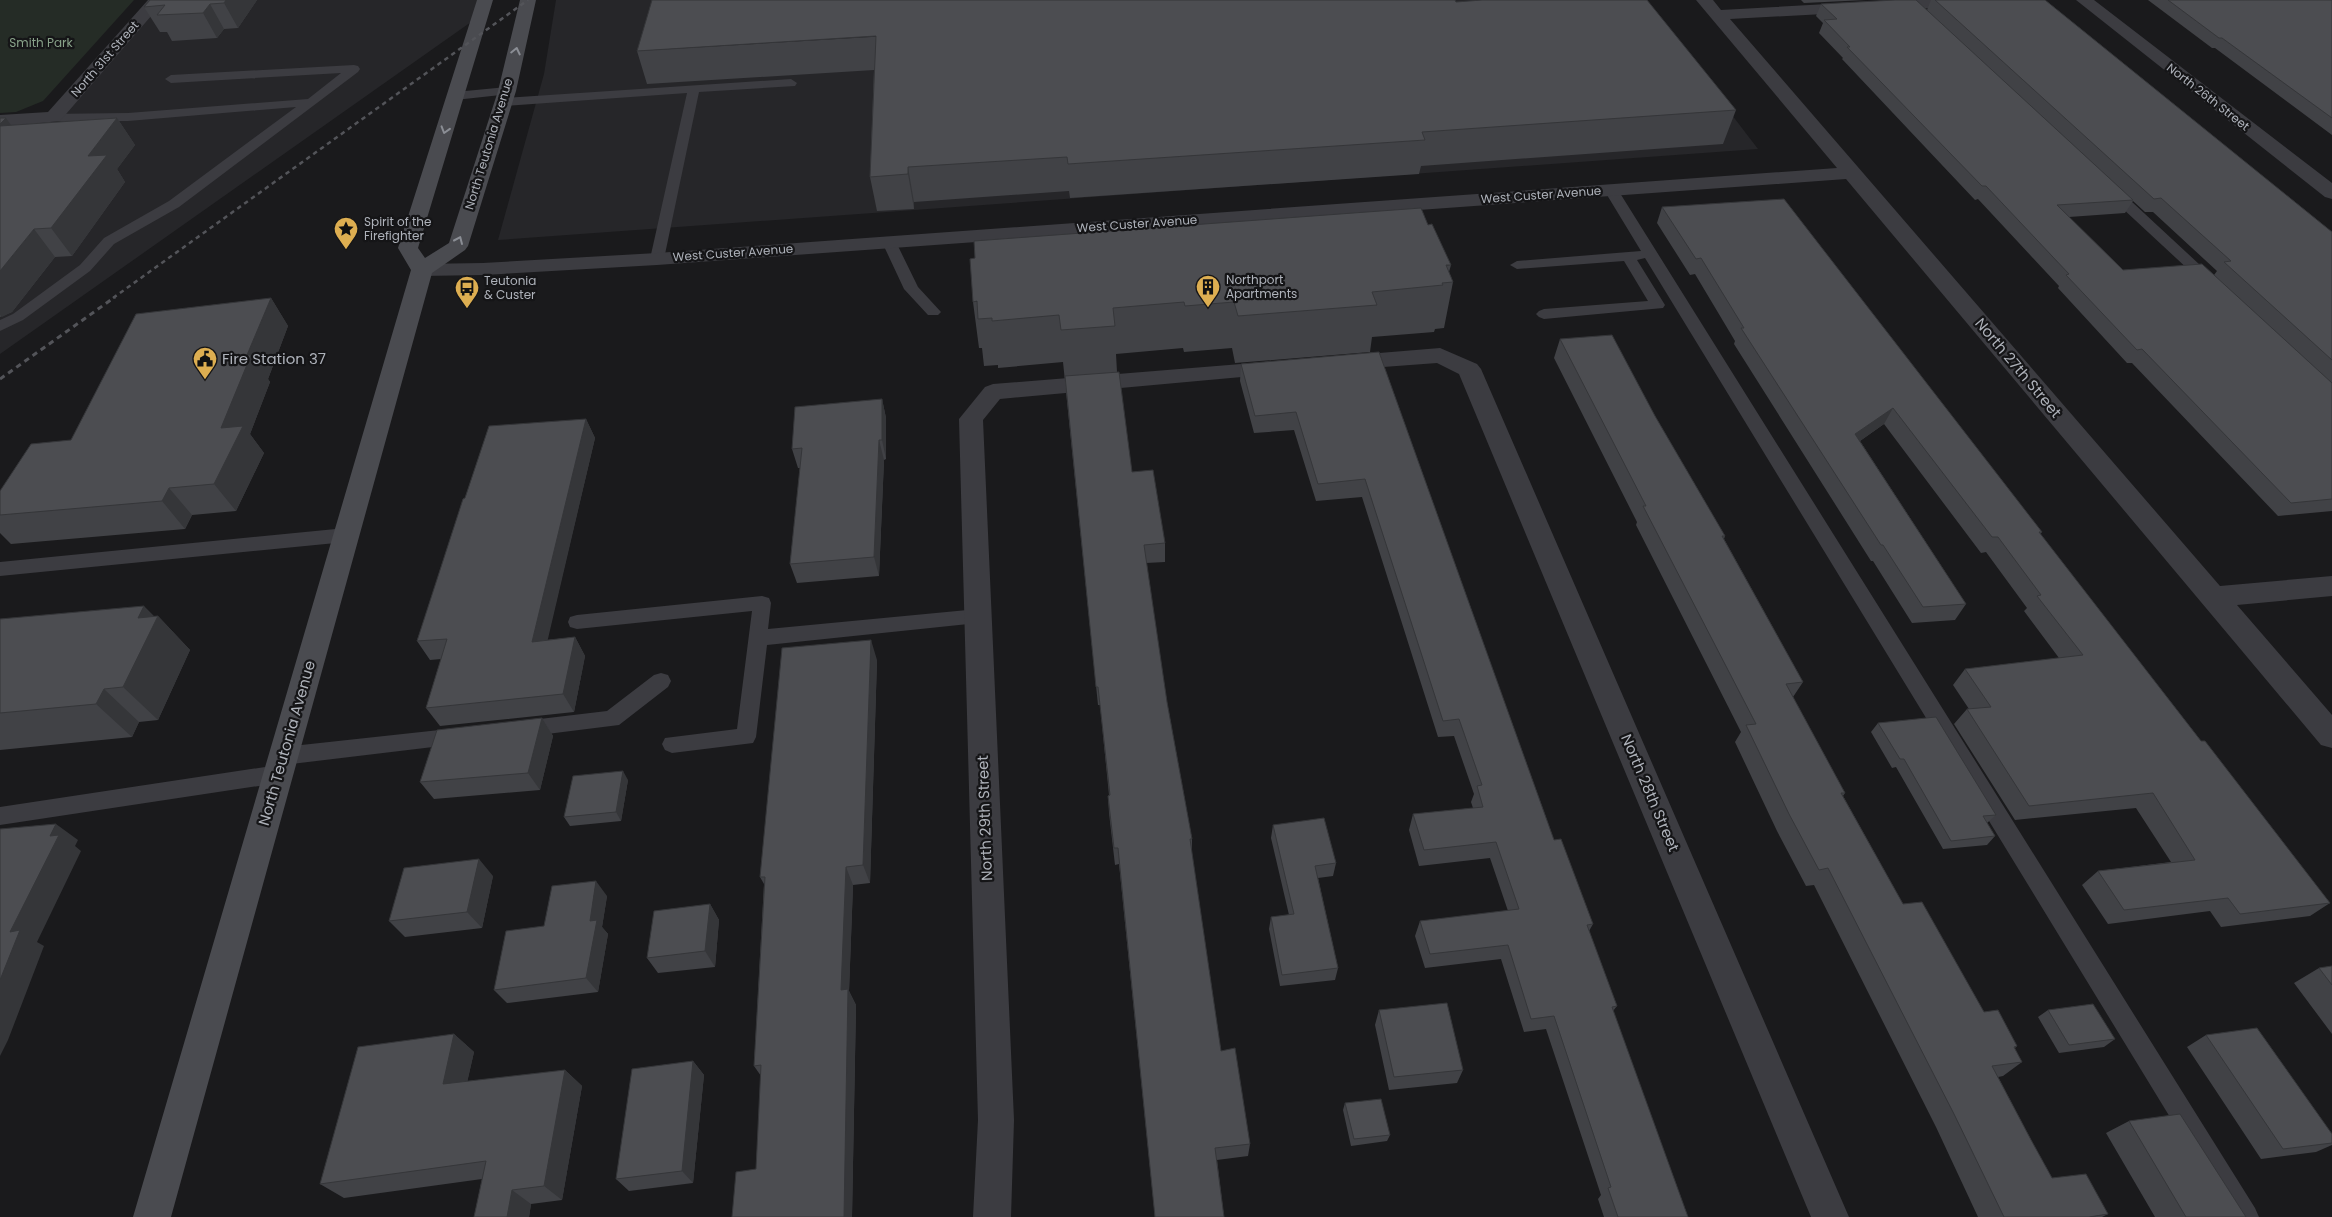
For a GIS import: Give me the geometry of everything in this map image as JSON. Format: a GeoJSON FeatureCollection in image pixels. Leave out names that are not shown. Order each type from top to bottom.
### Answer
{"type":"FeatureCollection","features":[{"type":"Feature","properties":{"kind":"main road"},"geometry":{"type":"LineString","coordinates":[[422,270],[408,248],[486,0]]}},
{"type":"Feature","properties":{"kind":"main road","name":"North Teutonia Avenue"},"geometry":{"type":"LineString","coordinates":[[152,1217],[422,270],[458,246],[505,97],[528,0]]}},
{"type":"Feature","properties":{"kind":"street","name":"North 31st Street"},"geometry":{"type":"LineString","coordinates":[[53,117],[157,0]]}},
{"type":"Feature","properties":{"kind":"street"},"geometry":{"type":"LineString","coordinates":[[1711,8],[1911,4],[1990,0]]}},
{"type":"Feature","properties":{"kind":"street","name":"North 26th Street"},"geometry":{"type":"LineString","coordinates":[[2084,0],[2332,193]]}},
{"type":"Feature","properties":{"kind":"street","name":"North 27th Street"},"geometry":{"type":"LineString","coordinates":[[1711,8],[2332,736]]}},
{"type":"Feature","properties":{"kind":"street"},"geometry":{"type":"LineString","coordinates":[[0,121],[53,117]]}},
{"type":"Feature","properties":{"kind":"street","name":"West Custer Avenue"},"geometry":{"type":"LineString","coordinates":[[422,270],[483,269],[657,259],[1852,173]]}},
{"type":"Feature","properties":{"kind":"street","name":"North 28th Street"},"geometry":{"type":"LineString","coordinates":[[971,419],[993,392],[1440,355],[1469,369],[1830,1217]]}},
{"type":"Feature","properties":{"kind":"street","name":"North 29th Street"},"geometry":{"type":"LineString","coordinates":[[971,419],[996,1120],[992,1217]]}},
{"type":"Feature","properties":{"kind":"street"},"geometry":{"type":"LineString","coordinates":[[2213,597],[2332,586]]}},
{"type":"Feature","properties":{"kind":"lane"},"geometry":{"type":"LineString","coordinates":[[1911,4],[1928,20]]}},
{"type":"Feature","properties":{"kind":"lane"},"geometry":{"type":"LineString","coordinates":[[0,326],[18,317],[85,268],[109,241],[174,204],[354,69],[171,79]]}},
{"type":"Feature","properties":{"kind":"lane"},"geometry":{"type":"LineString","coordinates":[[455,96],[505,97],[791,83]]}},
{"type":"Feature","properties":{"kind":"lane"},"geometry":{"type":"LineString","coordinates":[[657,259],[694,89]]}},
{"type":"Feature","properties":{"kind":"lane"},"geometry":{"type":"LineString","coordinates":[[53,117],[128,116],[310,102]]}},
{"type":"Feature","properties":{"kind":"lane"},"geometry":{"type":"LineString","coordinates":[[2101,181],[2217,288]]}},
{"type":"Feature","properties":{"kind":"lane"},"geometry":{"type":"LineString","coordinates":[[1612,190],[2246,1217]]}},
{"type":"Feature","properties":{"kind":"lane"},"geometry":{"type":"LineString","coordinates":[[889,242],[905,280],[923,304],[933,312]]}},
{"type":"Feature","properties":{"kind":"lane"},"geometry":{"type":"LineString","coordinates":[[1517,265],[1651,254]]}},
{"type":"Feature","properties":{"kind":"lane"},"geometry":{"type":"LineString","coordinates":[[1628,256],[1658,305]]}},
{"type":"Feature","properties":{"kind":"lane"},"geometry":{"type":"LineString","coordinates":[[1544,314],[1682,304]]}},
{"type":"Feature","properties":{"kind":"lane"},"geometry":{"type":"LineString","coordinates":[[0,569],[346,535]]}},
{"type":"Feature","properties":{"kind":"lane"},"geometry":{"type":"LineString","coordinates":[[576,622],[762,603],[746,737],[672,744]]}},
{"type":"Feature","properties":{"kind":"lane"},"geometry":{"type":"LineString","coordinates":[[758,638],[978,616]]}},
{"type":"Feature","properties":{"kind":"lane"},"geometry":{"type":"LineString","coordinates":[[506,730],[612,719],[661,681]]}},
{"type":"Feature","properties":{"kind":"lane"},"geometry":{"type":"LineString","coordinates":[[0,816],[281,765],[477,734]]}},
{"type":"Feature","properties":{"kind":"shaded area"},"geometry":{"type":"Polygon","coordinates":[[[157,0],[485,0],[481,15],[0,354],[0,121],[53,117],[157,0]]]}},
{"type":"Feature","properties":{"kind":"shaded area"},"geometry":{"type":"Polygon","coordinates":[[[556,0],[1644,0],[1758,149],[498,240],[544,74],[556,0]]]}},
{"type":"Feature","properties":{"kind":"green space","name":"Smith Park"},"geometry":{"type":"Polygon","coordinates":[[[0,0],[134,0],[43,101],[16,112],[0,113],[0,0]]]}},
{"type":"Feature","properties":{"kind":"building"},"geometry":{"type":"Polygon","coordinates":[[[150,0],[226,0],[224,3],[210,4],[203,13],[157,15],[165,5],[144,7],[150,0]]]}},
{"type":"Feature","properties":{"kind":"building"},"geometry":{"type":"Polygon","coordinates":[[[652,0],[1455,0],[1456,2],[1482,0],[1647,0],[1736,110],[1422,132],[1425,140],[1068,164],[1067,157],[908,167],[908,174],[870,177],[876,36],[637,51],[652,0]]]}},
{"type":"Feature","properties":{"kind":"building"},"geometry":{"type":"Polygon","coordinates":[[[1916,0],[2133,200],[2057,205],[2123,270],[2202,264],[2332,383],[2332,499],[2291,503],[2142,349],[2137,350],[1986,186],[1982,186],[1847,47],[1850,47],[1824,20],[1837,19],[1821,4],[1916,0]]]}},
{"type":"Feature","properties":{"kind":"building"},"geometry":{"type":"Polygon","coordinates":[[[1935,0],[2045,0],[2332,232],[2332,360],[2224,262],[2231,261],[2161,198],[2154,199],[1935,0]]]}},
{"type":"Feature","properties":{"kind":"building"},"geometry":{"type":"Polygon","coordinates":[[[2168,0],[2332,0],[2332,118],[2222,38],[2219,38],[2168,0]]]}},
{"type":"Feature","properties":{"kind":"building"},"geometry":{"type":"Polygon","coordinates":[[[0,118],[6,118],[0,124],[0,118]]]}},
{"type":"Feature","properties":{"kind":"building"},"geometry":{"type":"Polygon","coordinates":[[[117,118],[88,156],[107,155],[51,228],[34,229],[0,271],[0,126],[117,118]]]}},
{"type":"Feature","properties":{"kind":"building"},"geometry":{"type":"Polygon","coordinates":[[[1784,199],[2201,741],[2205,741],[2330,903],[2240,914],[2228,898],[2124,910],[2098,871],[2195,860],[2153,793],[2029,806],[1967,709],[1991,707],[1965,669],[2083,655],[2037,596],[2041,595],[1998,537],[1992,537],[1893,408],[1855,434],[1966,604],[1923,607],[1741,328],[1744,328],[1701,258],[1696,259],[1662,207],[1784,199]]]}},
{"type":"Feature","properties":{"kind":"building"},"geometry":{"type":"Polygon","coordinates":[[[1421,208],[1428,225],[1432,224],[1451,265],[1446,265],[1453,282],[1442,283],[1443,285],[1372,292],[1377,305],[1238,316],[1234,302],[1185,306],[1184,302],[1113,308],[1115,326],[1061,330],[1059,315],[992,321],[992,318],[978,319],[977,301],[973,302],[970,259],[975,258],[974,241],[1421,208]]]}},
{"type":"Feature","properties":{"kind":"building"},"geometry":{"type":"Polygon","coordinates":[[[271,298],[247,355],[251,355],[221,428],[243,426],[214,484],[169,488],[162,501],[0,515],[0,491],[31,444],[71,440],[136,314],[271,298]]]}},
{"type":"Feature","properties":{"kind":"building"},"geometry":{"type":"Polygon","coordinates":[[[1612,335],[1655,416],[1725,536],[1722,536],[1803,682],[1786,684],[1845,793],[1841,793],[1903,904],[1922,902],[1984,1012],[1998,1010],[2017,1046],[2014,1047],[2022,1062],[1992,1066],[2052,1178],[2086,1174],[2108,1214],[2089,1217],[2004,1217],[1954,1114],[1828,868],[1819,870],[1789,814],[1746,725],[1756,724],[1643,506],[1646,506],[1560,339],[1612,335]]]}},
{"type":"Feature","properties":{"kind":"building"},"geometry":{"type":"Polygon","coordinates":[[[1379,352],[1554,840],[1561,839],[1593,924],[1587,925],[1617,1006],[1612,1007],[1688,1217],[1618,1217],[1608,1188],[1611,1187],[1554,1016],[1531,1019],[1508,945],[1430,954],[1420,921],[1519,909],[1496,842],[1424,850],[1413,814],[1483,807],[1477,786],[1482,785],[1459,719],[1443,721],[1365,479],[1318,484],[1296,412],[1255,416],[1241,364],[1379,352]]]}},
{"type":"Feature","properties":{"kind":"building"},"geometry":{"type":"Polygon","coordinates":[[[1119,372],[1132,472],[1153,470],[1165,543],[1144,545],[1167,702],[1192,839],[1190,839],[1221,1051],[1235,1048],[1250,1144],[1215,1148],[1224,1217],[1155,1217],[1118,848],[1114,848],[1108,796],[1110,795],[1098,687],[1096,687],[1065,376],[1119,372]]]}},
{"type":"Feature","properties":{"kind":"building"},"geometry":{"type":"Polygon","coordinates":[[[882,399],[882,440],[879,440],[874,557],[790,564],[802,448],[792,449],[795,407],[882,399]]]}},
{"type":"Feature","properties":{"kind":"building"},"geometry":{"type":"Polygon","coordinates":[[[586,419],[532,642],[575,637],[563,694],[426,708],[447,639],[417,641],[489,426],[586,419]]]}},
{"type":"Feature","properties":{"kind":"building"},"geometry":{"type":"Polygon","coordinates":[[[144,606],[138,618],[158,616],[123,687],[104,689],[96,704],[0,713],[0,619],[144,606]]]}},
{"type":"Feature","properties":{"kind":"building"},"geometry":{"type":"Polygon","coordinates":[[[871,640],[863,865],[846,867],[841,990],[848,989],[844,1217],[732,1217],[736,1172],[756,1169],[761,1065],[754,1066],[765,877],[760,877],[782,648],[871,640]]]}},
{"type":"Feature","properties":{"kind":"building"},"geometry":{"type":"Polygon","coordinates":[[[1936,717],[1996,815],[1983,816],[1995,836],[1951,841],[1904,759],[1900,759],[1878,723],[1936,717]]]}},
{"type":"Feature","properties":{"kind":"building"},"geometry":{"type":"Polygon","coordinates":[[[542,718],[528,773],[420,782],[437,730],[542,718]]]}},
{"type":"Feature","properties":{"kind":"building"},"geometry":{"type":"Polygon","coordinates":[[[623,771],[616,812],[564,817],[573,776],[623,771]]]}},
{"type":"Feature","properties":{"kind":"building"},"geometry":{"type":"Polygon","coordinates":[[[1324,818],[1336,863],[1315,866],[1338,968],[1282,975],[1271,917],[1294,914],[1273,825],[1324,818]]]}},
{"type":"Feature","properties":{"kind":"building"},"geometry":{"type":"Polygon","coordinates":[[[56,824],[50,836],[59,835],[10,932],[20,930],[0,980],[0,829],[56,824]]]}},
{"type":"Feature","properties":{"kind":"building"},"geometry":{"type":"Polygon","coordinates":[[[479,859],[467,912],[389,921],[404,868],[479,859]]]}},
{"type":"Feature","properties":{"kind":"building"},"geometry":{"type":"Polygon","coordinates":[[[596,881],[590,921],[597,920],[586,978],[494,990],[506,931],[544,926],[552,886],[596,881]]]}},
{"type":"Feature","properties":{"kind":"building"},"geometry":{"type":"Polygon","coordinates":[[[710,904],[705,951],[647,958],[654,911],[710,904]]]}},
{"type":"Feature","properties":{"kind":"building"},"geometry":{"type":"Polygon","coordinates":[[[2332,966],[2332,985],[2319,968],[2332,966]]]}},
{"type":"Feature","properties":{"kind":"building"},"geometry":{"type":"Polygon","coordinates":[[[1447,1003],[1463,1070],[1394,1077],[1379,1010],[1447,1003]]]}},
{"type":"Feature","properties":{"kind":"building"},"geometry":{"type":"Polygon","coordinates":[[[2093,1004],[2115,1039],[2069,1045],[2048,1010],[2093,1004]]]}},
{"type":"Feature","properties":{"kind":"building"},"geometry":{"type":"Polygon","coordinates":[[[2257,1028],[2332,1134],[2332,1143],[2283,1149],[2206,1035],[2257,1028]]]}},
{"type":"Feature","properties":{"kind":"building"},"geometry":{"type":"Polygon","coordinates":[[[454,1034],[443,1084],[565,1070],[544,1186],[512,1190],[507,1217],[474,1217],[486,1161],[320,1184],[358,1047],[454,1034]]]}},
{"type":"Feature","properties":{"kind":"building"},"geometry":{"type":"Polygon","coordinates":[[[693,1061],[682,1171],[616,1179],[632,1069],[693,1061]]]}},
{"type":"Feature","properties":{"kind":"building"},"geometry":{"type":"Polygon","coordinates":[[[1381,1099],[1390,1135],[1354,1139],[1345,1103],[1381,1099]]]}},
{"type":"Feature","properties":{"kind":"building"},"geometry":{"type":"Polygon","coordinates":[[[2180,1114],[2246,1217],[2186,1217],[2129,1121],[2180,1114]]]}},
{"type":"Feature","properties":{"kind":"railway"},"geometry":{"type":"LineString","coordinates":[[113,298],[528,0]]}},
{"type":"Feature","properties":{"kind":"railway"},"geometry":{"type":"LineString","coordinates":[[0,379],[115,297]]}},
{"type":"Feature","properties":{"kind":"place","name":"Spirit of the Firefighter"},"geometry":{"type":"Point","coordinates":[346,250]}},
{"type":"Feature","properties":{"kind":"place","name":"Northport Apartments"},"geometry":{"type":"Point","coordinates":[1208,308]}},
{"type":"Feature","properties":{"kind":"place","name":"Teutonia & Custer"},"geometry":{"type":"Point","coordinates":[467,309]}},
{"type":"Feature","properties":{"kind":"place","name":"Fire Station 37"},"geometry":{"type":"Point","coordinates":[205,380]}}]}
